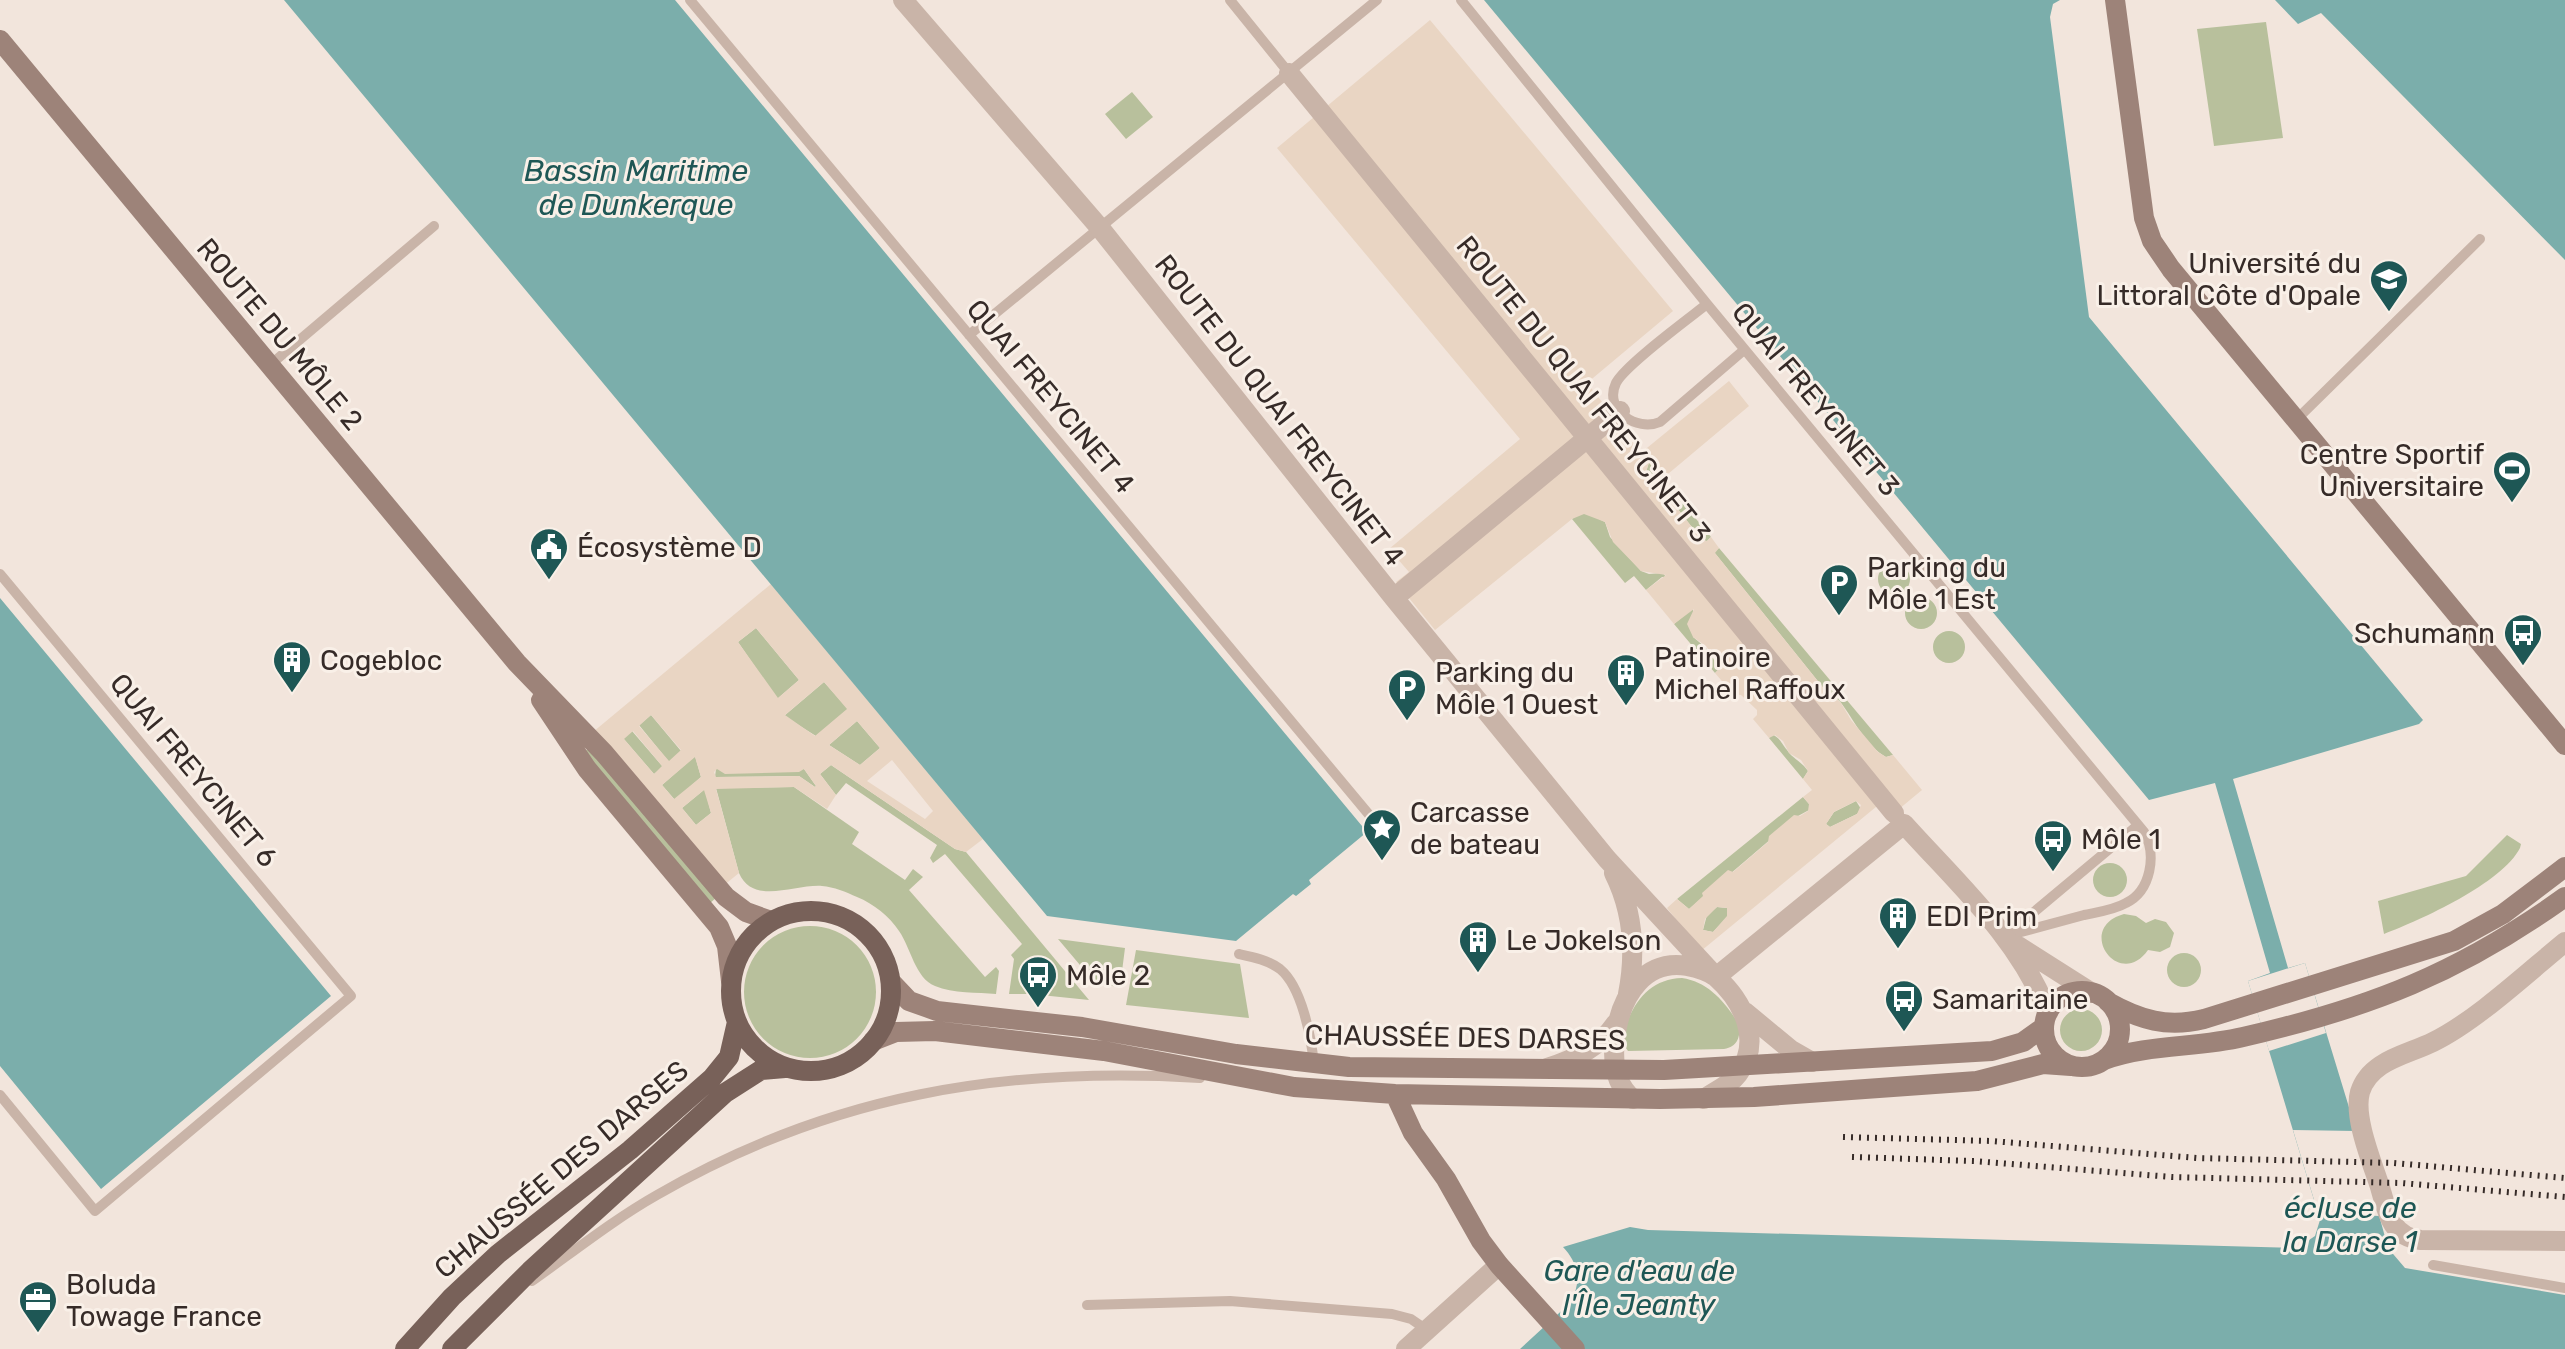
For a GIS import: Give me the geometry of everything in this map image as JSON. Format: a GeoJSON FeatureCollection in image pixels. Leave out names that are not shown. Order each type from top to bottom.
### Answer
{"type":"FeatureCollection","features":[{"type":"Feature","properties":{"kind":"main road"},"geometry":{"type":"LineString","coordinates":[[2116,8],[2142,207],[2152,241],[2171,269],[2565,745]]}},
{"type":"Feature","properties":{"kind":"main road","name":"ROUTE DU MÔLE 2"},"geometry":{"type":"LineString","coordinates":[[0,40],[517,663],[604,753],[726,897],[746,912],[771,921]]}},
{"type":"Feature","properties":{"kind":"main road","name":"ROUTE DU MÔLE 2"},"geometry":{"type":"LineString","coordinates":[[517,663],[578,756],[719,927],[730,957],[731,981]]}},
{"type":"Feature","properties":{"kind":"main road"},"geometry":{"type":"LineString","coordinates":[[2565,867],[2503,914],[2468,934],[2429,950],[2185,1023],[2160,1024],[2136,1017],[2080,991],[2068,994],[2055,1003],[2046,1020],[2050,1050],[2071,1066],[2087,1067],[2131,1052],[2189,1047],[2244,1037],[2333,1013],[2407,989],[2466,961],[2565,897]]}},
{"type":"Feature","properties":{"kind":"main road"},"geometry":{"type":"LineString","coordinates":[[812,910],[836,914],[851,921],[876,944],[891,982],[888,1013],[873,1041],[854,1058],[831,1068],[814,1071],[789,1068],[761,1053],[745,1036],[737,1022],[731,998],[731,981],[738,957],[747,943],[771,921],[795,912],[812,910]]}},
{"type":"Feature","properties":{"kind":"main road","name":"CHAUSSÉE DES DARSES"},"geometry":{"type":"LineString","coordinates":[[891,982],[909,1001],[937,1011],[1093,1028],[1236,1054],[1314,1064],[1615,1069],[1812,1062],[1992,1051],[2023,1042],[2046,1020]]}},
{"type":"Feature","properties":{"kind":"main road"},"geometry":{"type":"LineString","coordinates":[[2100,998],[2117,1015],[2120,1030],[2116,1046],[2104,1060]]}},
{"type":"Feature","properties":{"kind":"main road","name":"CHAUSSÉE DES DARSES"},"geometry":{"type":"LineString","coordinates":[[405,1349],[452,1297],[498,1254],[630,1150],[712,1078],[729,1057],[737,1022]]}},
{"type":"Feature","properties":{"kind":"main road","name":"CHAUSSÉE DES DARSES"},"geometry":{"type":"LineString","coordinates":[[873,1041],[896,1032],[935,1031],[1104,1051],[1261,1082],[1334,1091],[1633,1099],[1704,1099],[1977,1081],[2043,1064],[2071,1066]]}},
{"type":"Feature","properties":{"kind":"main road","name":"CHAUSSÉE DES DARSES"},"geometry":{"type":"LineString","coordinates":[[452,1349],[725,1093],[761,1070],[789,1068]]}},
{"type":"Feature","properties":{"kind":"main road"},"geometry":{"type":"LineString","coordinates":[[1395,1094],[1413,1133],[1446,1179],[1481,1241],[1575,1349]]}},
{"type":"Feature","properties":{"kind":"street","name":"ROUTE DU QUAI FREYCINET 4"},"geometry":{"type":"LineString","coordinates":[[903,0],[1100,228],[1394,598],[1607,859],[1716,977],[1741,1010]]}},
{"type":"Feature","properties":{"kind":"street","name":"ROUTE DU QUAI FREYCINET 3"},"geometry":{"type":"LineString","coordinates":[[1289,73],[1899,819],[2006,936],[2036,984],[2046,1020]]}},
{"type":"Feature","properties":{"kind":"street"},"geometry":{"type":"LineString","coordinates":[[1394,598],[1620,411]]}},
{"type":"Feature","properties":{"kind":"street"},"geometry":{"type":"LineString","coordinates":[[1633,1099],[1622,1087],[1615,1069],[1614,1050],[1618,1020],[1628,995],[1640,978],[1662,967],[1684,965],[1716,977],[1899,819]]}},
{"type":"Feature","properties":{"kind":"street","name":"ROUTE DU QUAI FREYCINET 4"},"geometry":{"type":"LineString","coordinates":[[1607,859],[1619,882],[1632,933],[1633,960],[1628,995]]}},
{"type":"Feature","properties":{"kind":"street","name":"ROUTE DU QUAI FREYCINET 3"},"geometry":{"type":"LineString","coordinates":[[2006,936],[2056,972],[2100,998]]}},
{"type":"Feature","properties":{"kind":"street"},"geometry":{"type":"LineString","coordinates":[[2565,942],[2451,1032],[2389,1061],[2368,1075],[2361,1090],[2358,1110],[2389,1218],[2403,1235],[2421,1240],[2565,1241]]}},
{"type":"Feature","properties":{"kind":"street"},"geometry":{"type":"LineString","coordinates":[[1741,1010],[1791,1050],[1812,1062]]}},
{"type":"Feature","properties":{"kind":"street"},"geometry":{"type":"LineString","coordinates":[[1704,1099],[1730,1082],[1743,1066],[1750,1037],[1749,1023],[1741,1010]]}},
{"type":"Feature","properties":{"kind":"street"},"geometry":{"type":"LineString","coordinates":[[1547,1069],[1572,1060],[1595,1046],[1618,1020]]}},
{"type":"Feature","properties":{"kind":"street"},"geometry":{"type":"LineString","coordinates":[[1406,1349],[1499,1265]]}},
{"type":"Feature","properties":{"kind":"lane","name":"QUAI FREYCINET 4"},"geometry":{"type":"LineString","coordinates":[[690,0],[1376,823]]}},
{"type":"Feature","properties":{"kind":"lane","name":"ROUTE DU QUAI FREYCINET 3"},"geometry":{"type":"LineString","coordinates":[[1230,0],[1289,73]]}},
{"type":"Feature","properties":{"kind":"lane"},"geometry":{"type":"LineString","coordinates":[[969,335],[1377,0]]}},
{"type":"Feature","properties":{"kind":"lane","name":"QUAI FREYCINET 3"},"geometry":{"type":"LineString","coordinates":[[1461,0],[1744,350],[2138,825]]}},
{"type":"Feature","properties":{"kind":"lane"},"geometry":{"type":"LineString","coordinates":[[270,365],[434,226]]}},
{"type":"Feature","properties":{"kind":"lane"},"geometry":{"type":"LineString","coordinates":[[2296,420],[2480,239]]}},
{"type":"Feature","properties":{"kind":"lane"},"geometry":{"type":"LineString","coordinates":[[1707,304],[1621,376],[1613,395],[1620,411],[1637,425],[1648,426],[1660,422],[1744,350]]}},
{"type":"Feature","properties":{"kind":"lane","name":"QUAI FREYCINET 6"},"geometry":{"type":"LineString","coordinates":[[0,574],[351,996],[95,1211],[0,1095]]}},
{"type":"Feature","properties":{"kind":"lane"},"geometry":{"type":"LineString","coordinates":[[2138,825],[2149,840],[2151,856],[2144,885],[2134,898],[2114,908],[2006,936],[2138,825]]}},
{"type":"Feature","properties":{"kind":"lane"},"geometry":{"type":"LineString","coordinates":[[1239,954],[1272,964],[1289,978],[1300,1002],[1314,1064]]}},
{"type":"Feature","properties":{"kind":"lane","name":"CHAUSSÉE DES DARSES"},"geometry":{"type":"LineString","coordinates":[[488,1312],[659,1194],[727,1159],[847,1111],[947,1088],[1051,1076],[1119,1074],[1261,1082]]}},
{"type":"Feature","properties":{"kind":"lane"},"geometry":{"type":"LineString","coordinates":[[2433,1265],[2565,1288]]}},
{"type":"Feature","properties":{"kind":"lane"},"geometry":{"type":"LineString","coordinates":[[1087,1305],[1230,1301],[1392,1314],[1411,1319],[1427,1330]]}},
{"type":"Feature","properties":{"kind":"green space"},"geometry":{"type":"Polygon","coordinates":[[[2266,22],[2283,138],[2214,146],[2197,29],[2266,22]]]}},
{"type":"Feature","properties":{"kind":"green space"},"geometry":{"type":"Polygon","coordinates":[[[1132,92],[1153,117],[1126,139],[1105,114],[1132,92]]]}},
{"type":"Feature","properties":{"kind":"green space"},"geometry":{"type":"Polygon","coordinates":[[[1649,462],[1711,537],[1707,541],[1702,540],[1666,494],[1648,480],[1646,472],[1649,462]]]}},
{"type":"Feature","properties":{"kind":"green space"},"geometry":{"type":"Polygon","coordinates":[[[1578,514],[1589,514],[1605,522],[1610,537],[1641,571],[1663,573],[1666,577],[1646,590],[1634,576],[1625,583],[1572,519],[1578,514]]]}},
{"type":"Feature","properties":{"kind":"green space"},"geometry":{"type":"Polygon","coordinates":[[[1719,548],[1893,755],[1886,757],[1879,752],[1842,704],[1825,690],[1714,552],[1719,548]]]}},
{"type":"Feature","properties":{"kind":"green space"},"geometry":{"type":"Polygon","coordinates":[[[1894,563],[1905,568],[1910,579],[1905,590],[1894,595],[1883,590],[1878,579],[1883,568],[1894,563]]]}},
{"type":"Feature","properties":{"kind":"green space"},"geometry":{"type":"Polygon","coordinates":[[[1921,597],[1932,602],[1937,613],[1932,624],[1921,629],[1910,624],[1905,613],[1910,602],[1921,597]]]}},
{"type":"Feature","properties":{"kind":"green space"},"geometry":{"type":"Polygon","coordinates":[[[1693,608],[1693,637],[1711,655],[1718,670],[1715,673],[1674,624],[1693,608]]]}},
{"type":"Feature","properties":{"kind":"green space"},"geometry":{"type":"Polygon","coordinates":[[[756,628],[799,680],[777,699],[738,642],[756,628]]]}},
{"type":"Feature","properties":{"kind":"green space"},"geometry":{"type":"Polygon","coordinates":[[[1949,631],[1960,636],[1965,647],[1960,658],[1949,663],[1938,658],[1933,647],[1938,636],[1949,631]]]}},
{"type":"Feature","properties":{"kind":"green space"},"geometry":{"type":"Polygon","coordinates":[[[824,682],[848,709],[816,736],[784,716],[824,682]]]}},
{"type":"Feature","properties":{"kind":"green space"},"geometry":{"type":"Polygon","coordinates":[[[651,715],[681,751],[669,762],[639,725],[651,715]]]}},
{"type":"Feature","properties":{"kind":"green space"},"geometry":{"type":"Polygon","coordinates":[[[857,721],[880,748],[860,765],[829,745],[857,721]]]}},
{"type":"Feature","properties":{"kind":"green space"},"geometry":{"type":"Polygon","coordinates":[[[632,731],[663,767],[654,774],[623,738],[632,731]]]}},
{"type":"Feature","properties":{"kind":"green space"},"geometry":{"type":"Polygon","coordinates":[[[1772,734],[1808,771],[1803,779],[1769,738],[1772,734]]]}},
{"type":"Feature","properties":{"kind":"green space"},"geometry":{"type":"Polygon","coordinates":[[[589,748],[717,897],[709,904],[583,753],[589,748]]]}},
{"type":"Feature","properties":{"kind":"green space"},"geometry":{"type":"Polygon","coordinates":[[[695,756],[701,777],[675,800],[662,785],[695,756]]]}},
{"type":"Feature","properties":{"kind":"green space"},"geometry":{"type":"Polygon","coordinates":[[[831,765],[955,849],[966,852],[1089,1000],[1009,994],[1014,959],[1011,955],[1022,944],[945,854],[933,863],[930,858],[937,845],[846,783],[836,795],[820,774],[831,765]]]}},
{"type":"Feature","properties":{"kind":"green space"},"geometry":{"type":"Polygon","coordinates":[[[716,769],[804,769],[816,786],[799,776],[715,777],[716,769]]]}},
{"type":"Feature","properties":{"kind":"green space"},"geometry":{"type":"Polygon","coordinates":[[[794,787],[859,832],[852,844],[905,880],[913,869],[923,877],[909,890],[985,977],[996,967],[999,971],[996,994],[950,990],[928,982],[918,970],[891,920],[853,895],[822,886],[764,891],[745,883],[739,873],[716,788],[794,787]]]}},
{"type":"Feature","properties":{"kind":"green space"},"geometry":{"type":"Polygon","coordinates":[[[705,789],[711,813],[696,825],[682,808],[705,789]]]}},
{"type":"Feature","properties":{"kind":"green space"},"geometry":{"type":"Polygon","coordinates":[[[1803,797],[1809,804],[1809,810],[1689,909],[1677,899],[1803,797]]]}},
{"type":"Feature","properties":{"kind":"green space"},"geometry":{"type":"Polygon","coordinates":[[[1856,801],[1861,809],[1857,814],[1830,827],[1826,824],[1834,812],[1856,801]]]}},
{"type":"Feature","properties":{"kind":"green space"},"geometry":{"type":"Polygon","coordinates":[[[2507,835],[2521,844],[2520,848],[2496,874],[2439,910],[2384,934],[2378,901],[2466,876],[2507,835]]]}},
{"type":"Feature","properties":{"kind":"green space"},"geometry":{"type":"Polygon","coordinates":[[[2110,863],[2122,868],[2127,880],[2122,892],[2110,897],[2098,892],[2093,880],[2098,868],[2110,863]]]}},
{"type":"Feature","properties":{"kind":"green space"},"geometry":{"type":"Polygon","coordinates":[[[1717,907],[1727,908],[1727,917],[1713,932],[1703,930],[1707,915],[1717,907]]]}},
{"type":"Feature","properties":{"kind":"green space"},"geometry":{"type":"Polygon","coordinates":[[[2124,914],[2136,916],[2146,923],[2155,919],[2166,922],[2174,933],[2170,947],[2160,952],[2148,950],[2137,961],[2125,964],[2114,960],[2106,953],[2102,942],[2103,931],[2109,921],[2124,914]]]}},
{"type":"Feature","properties":{"kind":"green space"},"geometry":{"type":"Polygon","coordinates":[[[810,926],[835,931],[856,946],[871,967],[876,992],[871,1017],[856,1038],[835,1053],[810,1058],[785,1053],[764,1038],[749,1017],[744,992],[749,967],[764,946],[785,931],[810,926]]]}},
{"type":"Feature","properties":{"kind":"green space"},"geometry":{"type":"Polygon","coordinates":[[[1058,939],[1125,948],[1120,987],[1096,984],[1058,939]]]}},
{"type":"Feature","properties":{"kind":"green space"},"geometry":{"type":"Polygon","coordinates":[[[1136,950],[1240,964],[1249,1018],[1126,1005],[1136,950]]]}},
{"type":"Feature","properties":{"kind":"green space"},"geometry":{"type":"Polygon","coordinates":[[[2184,953],[2196,958],[2201,970],[2196,982],[2184,987],[2172,982],[2167,970],[2172,958],[2184,953]]]}},
{"type":"Feature","properties":{"kind":"green space"},"geometry":{"type":"Polygon","coordinates":[[[1682,978],[1709,989],[1723,1002],[1740,1026],[1737,1041],[1724,1049],[1628,1051],[1623,1040],[1624,1032],[1642,996],[1655,985],[1682,978]]]}},
{"type":"Feature","properties":{"kind":"green space"},"geometry":{"type":"Polygon","coordinates":[[[2081,1009],[2096,1015],[2102,1030],[2096,1045],[2081,1051],[2066,1045],[2060,1030],[2066,1015],[2081,1009]]]}},
{"type":"Feature","properties":{"kind":"shaded area"},"geometry":{"type":"Polygon","coordinates":[[[1430,20],[1673,311],[1587,383],[1642,452],[1729,381],[1749,406],[1662,479],[1649,463],[1646,472],[1648,480],[1666,494],[1702,540],[1707,541],[1711,537],[1719,548],[1715,553],[1825,690],[1841,703],[1878,752],[1886,757],[1893,755],[1922,790],[1893,814],[1882,802],[1701,951],[1667,908],[1677,899],[1689,909],[1703,896],[1702,893],[1728,870],[1733,872],[1794,815],[1800,816],[1808,811],[1809,804],[1803,797],[1812,790],[1803,779],[1808,771],[1801,760],[1789,753],[1783,741],[1775,735],[1769,738],[1753,719],[1757,710],[1741,695],[1733,694],[1715,673],[1718,670],[1714,657],[1706,646],[1693,637],[1687,624],[1694,609],[1674,624],[1646,590],[1666,575],[1641,571],[1613,542],[1605,522],[1584,514],[1572,519],[1435,630],[1396,582],[1409,572],[1389,549],[1520,439],[1277,148],[1430,20]],[[1856,801],[1834,812],[1826,824],[1830,827],[1857,814],[1861,805],[1856,801]],[[1717,907],[1705,919],[1703,930],[1713,932],[1727,916],[1727,908],[1717,907]]]}},
{"type":"Feature","properties":{"kind":"shaded area"},"geometry":{"type":"Polygon","coordinates":[[[771,584],[983,839],[966,852],[955,849],[831,765],[820,774],[836,795],[827,809],[794,787],[716,789],[739,873],[723,886],[593,732],[771,584]],[[756,628],[738,642],[778,698],[799,680],[756,628]],[[824,682],[785,715],[815,736],[847,709],[824,682]],[[651,715],[639,726],[669,761],[681,750],[651,715]],[[857,721],[829,745],[860,765],[880,748],[857,721]],[[633,731],[624,739],[654,774],[662,766],[633,731]],[[695,757],[662,785],[674,799],[701,777],[695,757]],[[892,760],[867,781],[925,819],[933,811],[892,760]],[[717,769],[714,772],[716,777],[799,776],[816,786],[804,769],[799,772],[725,774],[717,769]],[[704,790],[682,808],[696,825],[711,813],[704,790]]]}},
{"type":"Feature","properties":{"kind":"water","name":"Bassin Maritime de Dunkerque"},"geometry":{"type":"Polygon","coordinates":[[[284,0],[675,0],[1367,832],[1309,880],[1311,884],[1296,896],[1293,894],[1236,941],[1047,916],[284,0]]]}},
{"type":"Feature","properties":{"kind":"water"},"geometry":{"type":"Polygon","coordinates":[[[1484,0],[2060,0],[2053,4],[2050,17],[2089,317],[2423,720],[2419,724],[2233,779],[2288,968],[2305,963],[2388,1248],[2405,1268],[2565,1295],[2565,1349],[1520,1349],[1570,1303],[1574,1295],[1577,1274],[1573,1260],[1563,1247],[1630,1227],[1648,1230],[2297,1248],[2315,1236],[2320,1220],[2248,981],[2270,973],[2215,783],[2149,800],[1484,0]]]}},
{"type":"Feature","properties":{"kind":"water"},"geometry":{"type":"Polygon","coordinates":[[[2275,0],[2565,0],[2565,260],[2321,13],[2298,24],[2275,0]]]}},
{"type":"Feature","properties":{"kind":"water"},"geometry":{"type":"Polygon","coordinates":[[[0,598],[331,996],[101,1189],[0,1066],[0,598]]]}},
{"type":"Feature","properties":{"kind":"pier"},"geometry":{"type":"Polygon","coordinates":[[[2305,963],[2326,1033],[2269,1051],[2248,981],[2305,963]]]}},
{"type":"Feature","properties":{"kind":"pier"},"geometry":{"type":"Polygon","coordinates":[[[2293,1130],[2356,1131],[2379,1216],[2318,1213],[2293,1130]]]}},
{"type":"Feature","properties":{"kind":"railway"},"geometry":{"type":"LineString","coordinates":[[1843,1137],[1992,1141],[2197,1158],[2394,1163],[2565,1178]]}},
{"type":"Feature","properties":{"kind":"railway"},"geometry":{"type":"LineString","coordinates":[[1852,1157],[1974,1161],[2172,1177],[2401,1183],[2565,1197]]}},
{"type":"Feature","properties":{"kind":"place","name":"Université du Littoral Côte d'Opale"},"geometry":{"type":"Point","coordinates":[2389,313]}},
{"type":"Feature","properties":{"kind":"place","name":"Centre Sportif Universitaire"},"geometry":{"type":"Point","coordinates":[2512,504]}},
{"type":"Feature","properties":{"kind":"place","name":"Écosystème D"},"geometry":{"type":"Point","coordinates":[549,581]}},
{"type":"Feature","properties":{"kind":"place","name":"Parking du Môle 1 Est"},"geometry":{"type":"Point","coordinates":[1839,617]}},
{"type":"Feature","properties":{"kind":"place","name":"Schumann"},"geometry":{"type":"Point","coordinates":[2523,667]}},
{"type":"Feature","properties":{"kind":"place","name":"Cogebloc"},"geometry":{"type":"Point","coordinates":[292,694]}},
{"type":"Feature","properties":{"kind":"place","name":"Patinoire Michel Raffoux"},"geometry":{"type":"Point","coordinates":[1626,707]}},
{"type":"Feature","properties":{"kind":"place","name":"Parking du Môle 1 Ouest"},"geometry":{"type":"Point","coordinates":[1407,722]}},
{"type":"Feature","properties":{"kind":"place","name":"Carcasse de bateau"},"geometry":{"type":"Point","coordinates":[1382,862]}},
{"type":"Feature","properties":{"kind":"place","name":"Môle 1"},"geometry":{"type":"Point","coordinates":[2053,873]}},
{"type":"Feature","properties":{"kind":"place","name":"EDI Prim"},"geometry":{"type":"Point","coordinates":[1898,950]}},
{"type":"Feature","properties":{"kind":"place","name":"Le Jokelson"},"geometry":{"type":"Point","coordinates":[1478,974]}},
{"type":"Feature","properties":{"kind":"place","name":"Môle 2"},"geometry":{"type":"Point","coordinates":[1038,1009]}},
{"type":"Feature","properties":{"kind":"place","name":"Samaritaine"},"geometry":{"type":"Point","coordinates":[1904,1033]}},
{"type":"Feature","properties":{"kind":"place","name":"Boluda Towage France"},"geometry":{"type":"Point","coordinates":[38,1334]}},
{"type":"Feature","properties":{"kind":"water label","name":"écluse de la Darse 1"},"geometry":{"type":"Point","coordinates":[2350,1225]}},
{"type":"Feature","properties":{"kind":"water label","name":"Gare d'eau de l'Île Jeanty"},"geometry":{"type":"Point","coordinates":[1639,1288]}}]}
